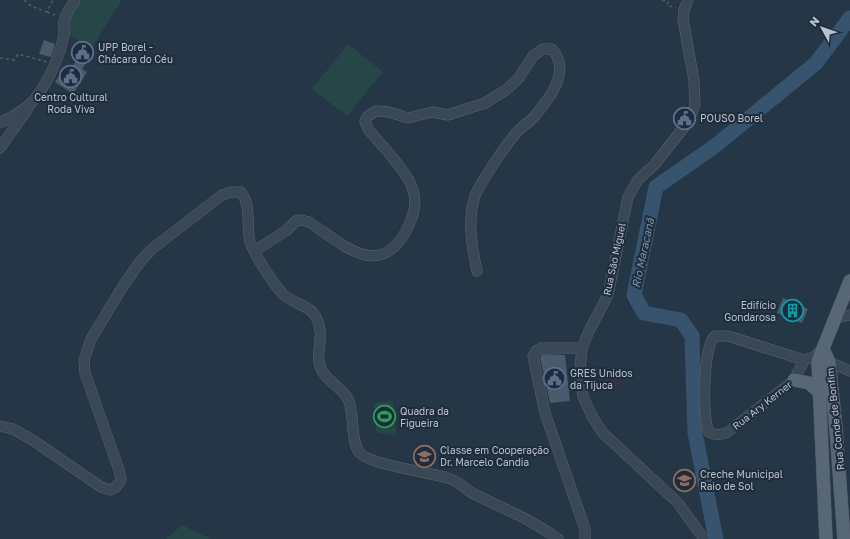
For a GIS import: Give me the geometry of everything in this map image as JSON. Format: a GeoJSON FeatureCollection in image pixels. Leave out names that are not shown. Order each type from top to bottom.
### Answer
{"type":"FeatureCollection","features":[{"type":"Feature","properties":{"kind":"main road","name":"Rua Conde de Bonfim"},"geometry":{"type":"LineString","coordinates":[[826,539],[818,392],[818,361],[850,281]]}},
{"type":"Feature","properties":{"kind":"main road","name":"Rua Conde de Bonfim"},"geometry":{"type":"LineString","coordinates":[[823,349],[829,362],[842,490],[844,539]]}},
{"type":"Feature","properties":{"kind":"main road"},"geometry":{"type":"LineString","coordinates":[[794,380],[809,383],[818,392]]}},
{"type":"Feature","properties":{"kind":"street"},"geometry":{"type":"LineString","coordinates":[[0,148],[33,102],[54,65],[64,34],[64,23],[66,16],[75,0]]}},
{"type":"Feature","properties":{"kind":"street","name":"Rua São Miguel"},"geometry":{"type":"LineString","coordinates":[[688,0],[684,10],[685,30],[694,82],[695,105],[688,122],[655,164],[638,180],[628,197],[608,295],[589,331],[582,348],[580,383],[583,397],[593,418],[603,433],[678,503],[704,539]]}},
{"type":"Feature","properties":{"kind":"street"},"geometry":{"type":"LineString","coordinates":[[255,251],[301,220],[309,222],[356,253],[370,256],[383,256],[394,249],[402,239],[410,224],[416,202],[409,179],[368,129],[365,121],[368,116],[376,111],[389,112],[408,118],[432,112],[448,115],[486,102],[506,90],[518,79],[533,56],[543,49],[552,49],[557,55],[561,64],[560,78],[542,106],[510,141],[476,195],[472,209],[472,248],[477,271]]}},
{"type":"Feature","properties":{"kind":"street"},"geometry":{"type":"LineString","coordinates":[[0,123],[16,115],[33,102]]}},
{"type":"Feature","properties":{"kind":"street"},"geometry":{"type":"LineString","coordinates":[[0,426],[13,429],[34,441],[101,487],[110,490],[116,487],[121,480],[119,470],[85,373],[84,360],[91,339],[125,283],[140,262],[152,249],[222,195],[231,192],[241,192],[245,197],[250,242],[275,286],[285,296],[311,310],[316,315],[321,334],[319,361],[327,377],[343,391],[348,399],[351,408],[356,444],[359,451],[371,460],[449,478],[475,494],[536,523],[558,539]]}},
{"type":"Feature","properties":{"kind":"street"},"geometry":{"type":"LineString","coordinates":[[835,318],[850,315]]}},
{"type":"Feature","properties":{"kind":"street","name":"Rua Ary Kerner"},"geometry":{"type":"LineString","coordinates":[[715,336],[728,336],[804,360],[794,380],[728,432],[721,435],[715,435],[709,432],[706,421],[705,385],[708,346],[711,339],[715,336]]}},
{"type":"Feature","properties":{"kind":"street"},"geometry":{"type":"LineString","coordinates":[[582,348],[541,348],[536,351],[533,356],[545,413],[584,529],[585,539]]}},
{"type":"Feature","properties":{"kind":"street"},"geometry":{"type":"LineString","coordinates":[[804,360],[814,357],[823,349]]}},
{"type":"Feature","properties":{"kind":"street"},"geometry":{"type":"LineString","coordinates":[[829,362],[850,371]]}},
{"type":"Feature","properties":{"kind":"path"},"geometry":{"type":"LineString","coordinates":[[24,0],[31,6],[46,12],[53,0]]}},
{"type":"Feature","properties":{"kind":"path"},"geometry":{"type":"LineString","coordinates":[[662,0],[668,2],[667,5],[684,10]]}},
{"type":"Feature","properties":{"kind":"path"},"geometry":{"type":"LineString","coordinates":[[0,58],[14,60],[18,54],[54,65]]}},
{"type":"Feature","properties":{"kind":"shaded area"},"geometry":{"type":"Polygon","coordinates":[[[614,367],[615,375],[621,377],[622,385],[618,391],[611,392],[606,387],[604,381],[607,376],[607,368],[614,367]]]}},
{"type":"Feature","properties":{"kind":"green space"},"geometry":{"type":"Polygon","coordinates":[[[81,0],[122,0],[91,49],[67,33],[68,19],[81,0]]]}},
{"type":"Feature","properties":{"kind":"green space"},"geometry":{"type":"Polygon","coordinates":[[[348,44],[383,72],[347,116],[312,89],[348,44]]]}},
{"type":"Feature","properties":{"kind":"green space","name":"Quadra da Figueira"},"geometry":{"type":"Polygon","coordinates":[[[393,401],[396,436],[376,432],[374,403],[393,401]]]}},
{"type":"Feature","properties":{"kind":"green space"},"geometry":{"type":"Polygon","coordinates":[[[182,525],[211,539],[166,539],[182,525]]]}},
{"type":"Feature","properties":{"kind":"building"},"geometry":{"type":"Polygon","coordinates":[[[44,40],[55,44],[51,57],[39,54],[44,40]]]}},
{"type":"Feature","properties":{"kind":"building"},"geometry":{"type":"Polygon","coordinates":[[[79,41],[94,51],[82,69],[87,72],[73,94],[55,82],[65,67],[70,71],[77,59],[70,55],[79,41]]]}},
{"type":"Feature","properties":{"kind":"building","name":"Edifício Gondarosa"},"geometry":{"type":"Polygon","coordinates":[[[783,298],[808,309],[802,323],[777,313],[783,298]]]}},
{"type":"Feature","properties":{"kind":"building","name":"GRES Unidos da Tijuca"},"geometry":{"type":"Polygon","coordinates":[[[543,354],[565,355],[570,401],[550,403],[540,357],[543,354]]]}},
{"type":"Feature","properties":{"kind":"waterway","name":"Rio Maracanã"},"geometry":{"type":"LineString","coordinates":[[716,539],[695,433],[692,336],[681,320],[644,313],[634,295],[656,187],[715,146],[816,63],[850,18]]}},
{"type":"Feature","properties":{"kind":"place","name":"UPP Borel - Chácara do Céu"},"geometry":{"type":"Point","coordinates":[82,53]}},
{"type":"Feature","properties":{"kind":"place","name":"Centro Cultural Roda Viva"},"geometry":{"type":"Point","coordinates":[71,77]}},
{"type":"Feature","properties":{"kind":"place","name":"POUSO Borel"},"geometry":{"type":"Point","coordinates":[685,118]}},
{"type":"Feature","properties":{"kind":"place","name":"Edifício Gondarosa"},"geometry":{"type":"Point","coordinates":[792,311]}},
{"type":"Feature","properties":{"kind":"place","name":"GRES Unidos da Tijuca"},"geometry":{"type":"Point","coordinates":[555,379]}},
{"type":"Feature","properties":{"kind":"place","name":"Quadra da Figueira"},"geometry":{"type":"Point","coordinates":[385,417]}},
{"type":"Feature","properties":{"kind":"place","name":"Classe em Cooperação Dr. Marcelo Candia"},"geometry":{"type":"Point","coordinates":[424,456]}},
{"type":"Feature","properties":{"kind":"place","name":"Creche Municipal Raio de Sol"},"geometry":{"type":"Point","coordinates":[685,480]}}]}
